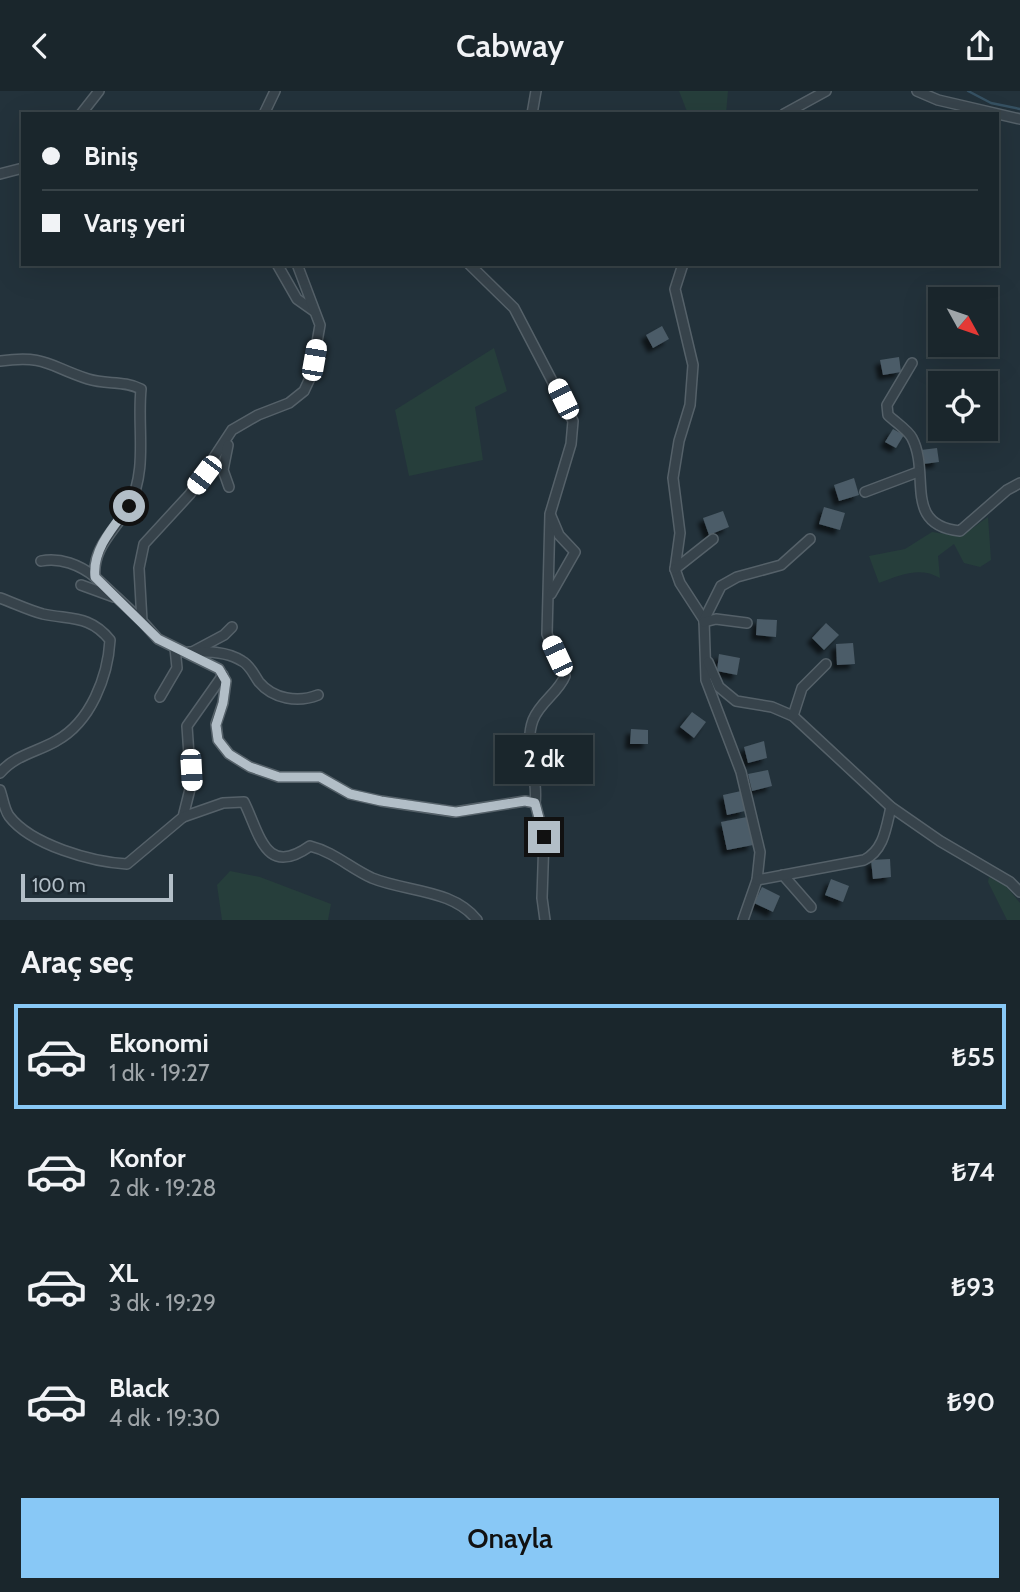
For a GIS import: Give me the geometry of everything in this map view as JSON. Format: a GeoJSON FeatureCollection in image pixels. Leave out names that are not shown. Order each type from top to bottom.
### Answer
{"type":"FeatureCollection","features":[{"type":"Feature","properties":{"kind":"street"},"geometry":{"type":"LineString","coordinates":[[83,112],[99,91]]}},
{"type":"Feature","properties":{"kind":"street"},"geometry":{"type":"LineString","coordinates":[[265,112],[275,91]]}},
{"type":"Feature","properties":{"kind":"street"},"geometry":{"type":"LineString","coordinates":[[532,112],[536,91]]}},
{"type":"Feature","properties":{"kind":"street"},"geometry":{"type":"LineString","coordinates":[[788,112],[826,91]]}},
{"type":"Feature","properties":{"kind":"street"},"geometry":{"type":"LineString","coordinates":[[917,91],[938,100],[990,112]]}},
{"type":"Feature","properties":{"kind":"street"},"geometry":{"type":"LineString","coordinates":[[999,114],[1020,119]]}},
{"type":"Feature","properties":{"kind":"street"},"geometry":{"type":"LineString","coordinates":[[0,174],[21,169]]}},
{"type":"Feature","properties":{"kind":"street"},"geometry":{"type":"LineString","coordinates":[[278,266],[297,299],[315,311]]}},
{"type":"Feature","properties":{"kind":"street"},"geometry":{"type":"LineString","coordinates":[[142,621],[139,568],[144,544],[190,494],[232,430],[258,415],[289,403],[304,391],[311,376],[320,325],[298,266]]}},
{"type":"Feature","properties":{"kind":"street"},"geometry":{"type":"LineString","coordinates":[[471,266],[514,308],[542,355],[573,421],[571,444],[550,514],[547,635],[565,675],[561,687],[543,702],[533,721],[531,757],[537,787],[535,803],[544,837],[542,898],[545,920]]}},
{"type":"Feature","properties":{"kind":"street"},"geometry":{"type":"LineString","coordinates":[[682,266],[675,289],[692,365],[690,405],[679,441],[673,478],[680,533],[675,569],[680,583],[704,621]]}},
{"type":"Feature","properties":{"kind":"street"},"geometry":{"type":"LineString","coordinates":[[0,361],[24,358],[48,361],[89,379],[127,382],[141,389],[139,478],[129,506],[107,536],[94,563],[95,577]]}},
{"type":"Feature","properties":{"kind":"street"},"geometry":{"type":"LineString","coordinates":[[912,363],[887,405],[888,415],[911,435],[917,452],[918,472],[928,518],[940,529],[960,531],[1007,490],[1020,483]]}},
{"type":"Feature","properties":{"kind":"street"},"geometry":{"type":"LineString","coordinates":[[229,487],[223,470],[232,430]]}},
{"type":"Feature","properties":{"kind":"street"},"geometry":{"type":"LineString","coordinates":[[865,492],[918,472]]}},
{"type":"Feature","properties":{"kind":"street"},"geometry":{"type":"LineString","coordinates":[[548,603],[554,584],[575,552],[559,535],[550,514]]}},
{"type":"Feature","properties":{"kind":"street"},"geometry":{"type":"LineString","coordinates":[[675,569],[713,539]]}},
{"type":"Feature","properties":{"kind":"street"},"geometry":{"type":"LineString","coordinates":[[743,920],[757,880],[760,852],[741,772],[706,681],[704,621],[721,586],[755,570],[781,565],[810,539]]}},
{"type":"Feature","properties":{"kind":"street"},"geometry":{"type":"LineString","coordinates":[[41,561],[51,559],[84,568],[119,598],[158,639],[219,669],[226,681],[216,725],[218,740],[229,754],[250,767],[279,777],[320,777],[350,794],[381,801],[456,812],[525,801],[535,803]]}},
{"type":"Feature","properties":{"kind":"street"},"geometry":{"type":"LineString","coordinates":[[81,585],[119,598]]}},
{"type":"Feature","properties":{"kind":"street"},"geometry":{"type":"LineString","coordinates":[[0,598],[42,613],[84,620],[99,627],[110,639],[108,666],[92,702],[67,734],[2,767]]}},
{"type":"Feature","properties":{"kind":"street"},"geometry":{"type":"LineString","coordinates":[[704,621],[716,619],[747,623]]}},
{"type":"Feature","properties":{"kind":"street"},"geometry":{"type":"LineString","coordinates":[[160,697],[184,651],[224,635],[232,627]]}},
{"type":"Feature","properties":{"kind":"street"},"geometry":{"type":"LineString","coordinates":[[184,651],[224,654],[246,662],[267,691],[277,696],[307,699],[318,695]]}},
{"type":"Feature","properties":{"kind":"street"},"geometry":{"type":"LineString","coordinates":[[704,655],[719,687],[736,701],[772,707],[793,716],[891,807],[940,841],[1010,882],[1020,892]]}},
{"type":"Feature","properties":{"kind":"street"},"geometry":{"type":"LineString","coordinates":[[793,716],[802,688],[827,664]]}},
{"type":"Feature","properties":{"kind":"street"},"geometry":{"type":"LineString","coordinates":[[183,817],[191,785],[187,726],[223,675]]}},
{"type":"Feature","properties":{"kind":"street"},"geometry":{"type":"LineString","coordinates":[[0,790],[8,815],[24,830],[55,847],[105,863],[127,864],[183,817],[223,803],[244,802],[261,846],[280,858],[296,856],[310,846],[329,851],[370,877],[437,894],[468,909],[477,920]]}},
{"type":"Feature","properties":{"kind":"street"},"geometry":{"type":"LineString","coordinates":[[757,880],[864,860],[875,855],[883,840],[891,807]]}},
{"type":"Feature","properties":{"kind":"street"},"geometry":{"type":"LineString","coordinates":[[783,875],[811,907]]}},
{"type":"Feature","properties":{"kind":"green space"},"geometry":{"type":"Polygon","coordinates":[[[679,91],[728,91],[726,112],[687,112],[679,91]]]}},
{"type":"Feature","properties":{"kind":"green space"},"geometry":{"type":"Polygon","coordinates":[[[494,348],[507,391],[475,407],[483,460],[409,476],[395,410],[494,348]]]}},
{"type":"Feature","properties":{"kind":"green space"},"geometry":{"type":"Polygon","coordinates":[[[988,517],[991,560],[980,567],[964,563],[954,544],[938,556],[940,578],[917,572],[879,583],[869,556],[905,549],[932,532],[962,534],[988,517]]]}},
{"type":"Feature","properties":{"kind":"green space"},"geometry":{"type":"Polygon","coordinates":[[[230,871],[260,877],[331,904],[328,920],[222,920],[217,885],[230,871]]]}},
{"type":"Feature","properties":{"kind":"green space"},"geometry":{"type":"Polygon","coordinates":[[[989,877],[1006,886],[1020,903],[1020,920],[1007,920],[988,882],[989,877]]]}},
{"type":"Feature","properties":{"kind":"building"},"geometry":{"type":"Polygon","coordinates":[[[662,326],[669,339],[653,348],[646,335],[662,326]]]}},
{"type":"Feature","properties":{"kind":"building"},"geometry":{"type":"Polygon","coordinates":[[[899,357],[901,372],[883,375],[880,360],[899,357]]]}},
{"type":"Feature","properties":{"kind":"building"},"geometry":{"type":"Polygon","coordinates":[[[893,429],[904,435],[896,448],[885,442],[893,429]]]}},
{"type":"Feature","properties":{"kind":"building"},"geometry":{"type":"Polygon","coordinates":[[[937,448],[939,462],[923,464],[921,450],[937,448]]]}},
{"type":"Feature","properties":{"kind":"building"},"geometry":{"type":"Polygon","coordinates":[[[854,478],[859,495],[839,501],[834,485],[854,478]]]}},
{"type":"Feature","properties":{"kind":"building"},"geometry":{"type":"Polygon","coordinates":[[[824,507],[845,513],[840,530],[819,524],[824,507]]]}},
{"type":"Feature","properties":{"kind":"building"},"geometry":{"type":"Polygon","coordinates":[[[723,511],[729,527],[709,535],[703,518],[723,511]]]}},
{"type":"Feature","properties":{"kind":"building"},"geometry":{"type":"Polygon","coordinates":[[[757,619],[777,620],[776,637],[756,635],[757,619]]]}},
{"type":"Feature","properties":{"kind":"building"},"geometry":{"type":"Polygon","coordinates":[[[826,623],[839,635],[824,650],[812,638],[826,623]]]}},
{"type":"Feature","properties":{"kind":"building"},"geometry":{"type":"Polygon","coordinates":[[[853,643],[855,664],[837,665],[836,644],[853,643]]]}},
{"type":"Feature","properties":{"kind":"building"},"geometry":{"type":"Polygon","coordinates":[[[719,654],[740,658],[737,675],[717,671],[719,654]]]}},
{"type":"Feature","properties":{"kind":"building"},"geometry":{"type":"Polygon","coordinates":[[[692,712],[706,722],[694,738],[680,727],[692,712]]]}},
{"type":"Feature","properties":{"kind":"building"},"geometry":{"type":"Polygon","coordinates":[[[631,729],[648,730],[648,744],[630,744],[631,729]]]}},
{"type":"Feature","properties":{"kind":"building"},"geometry":{"type":"Polygon","coordinates":[[[764,741],[767,758],[748,763],[744,747],[764,741]]]}},
{"type":"Feature","properties":{"kind":"building"},"geometry":{"type":"Polygon","coordinates":[[[768,770],[772,786],[752,791],[748,774],[768,770]]]}},
{"type":"Feature","properties":{"kind":"building"},"geometry":{"type":"Polygon","coordinates":[[[741,791],[745,811],[727,815],[723,795],[741,791]]]}},
{"type":"Feature","properties":{"kind":"building"},"geometry":{"type":"Polygon","coordinates":[[[747,817],[753,845],[727,850],[721,822],[747,817]]]}},
{"type":"Feature","properties":{"kind":"building"},"geometry":{"type":"Polygon","coordinates":[[[890,859],[891,877],[873,879],[871,860],[890,859]]]}},
{"type":"Feature","properties":{"kind":"building"},"geometry":{"type":"Polygon","coordinates":[[[831,879],[849,886],[843,902],[825,895],[831,879]]]}},
{"type":"Feature","properties":{"kind":"building"},"geometry":{"type":"Polygon","coordinates":[[[762,887],[780,896],[773,912],[754,903],[762,887]]]}},
{"type":"Feature","properties":{"kind":"waterway"},"geometry":{"type":"LineString","coordinates":[[968,91],[991,103],[1020,109]]}},
{"type":"Feature","properties":{"kind":"route"},"geometry":{"type":"LineString","coordinates":[[129,506],[107,536],[94,563],[95,577],[158,639],[219,669],[226,681],[216,725],[218,740],[229,754],[250,767],[279,777],[320,777],[350,794],[381,801],[456,812],[525,801],[535,803],[544,837]]}}]}
